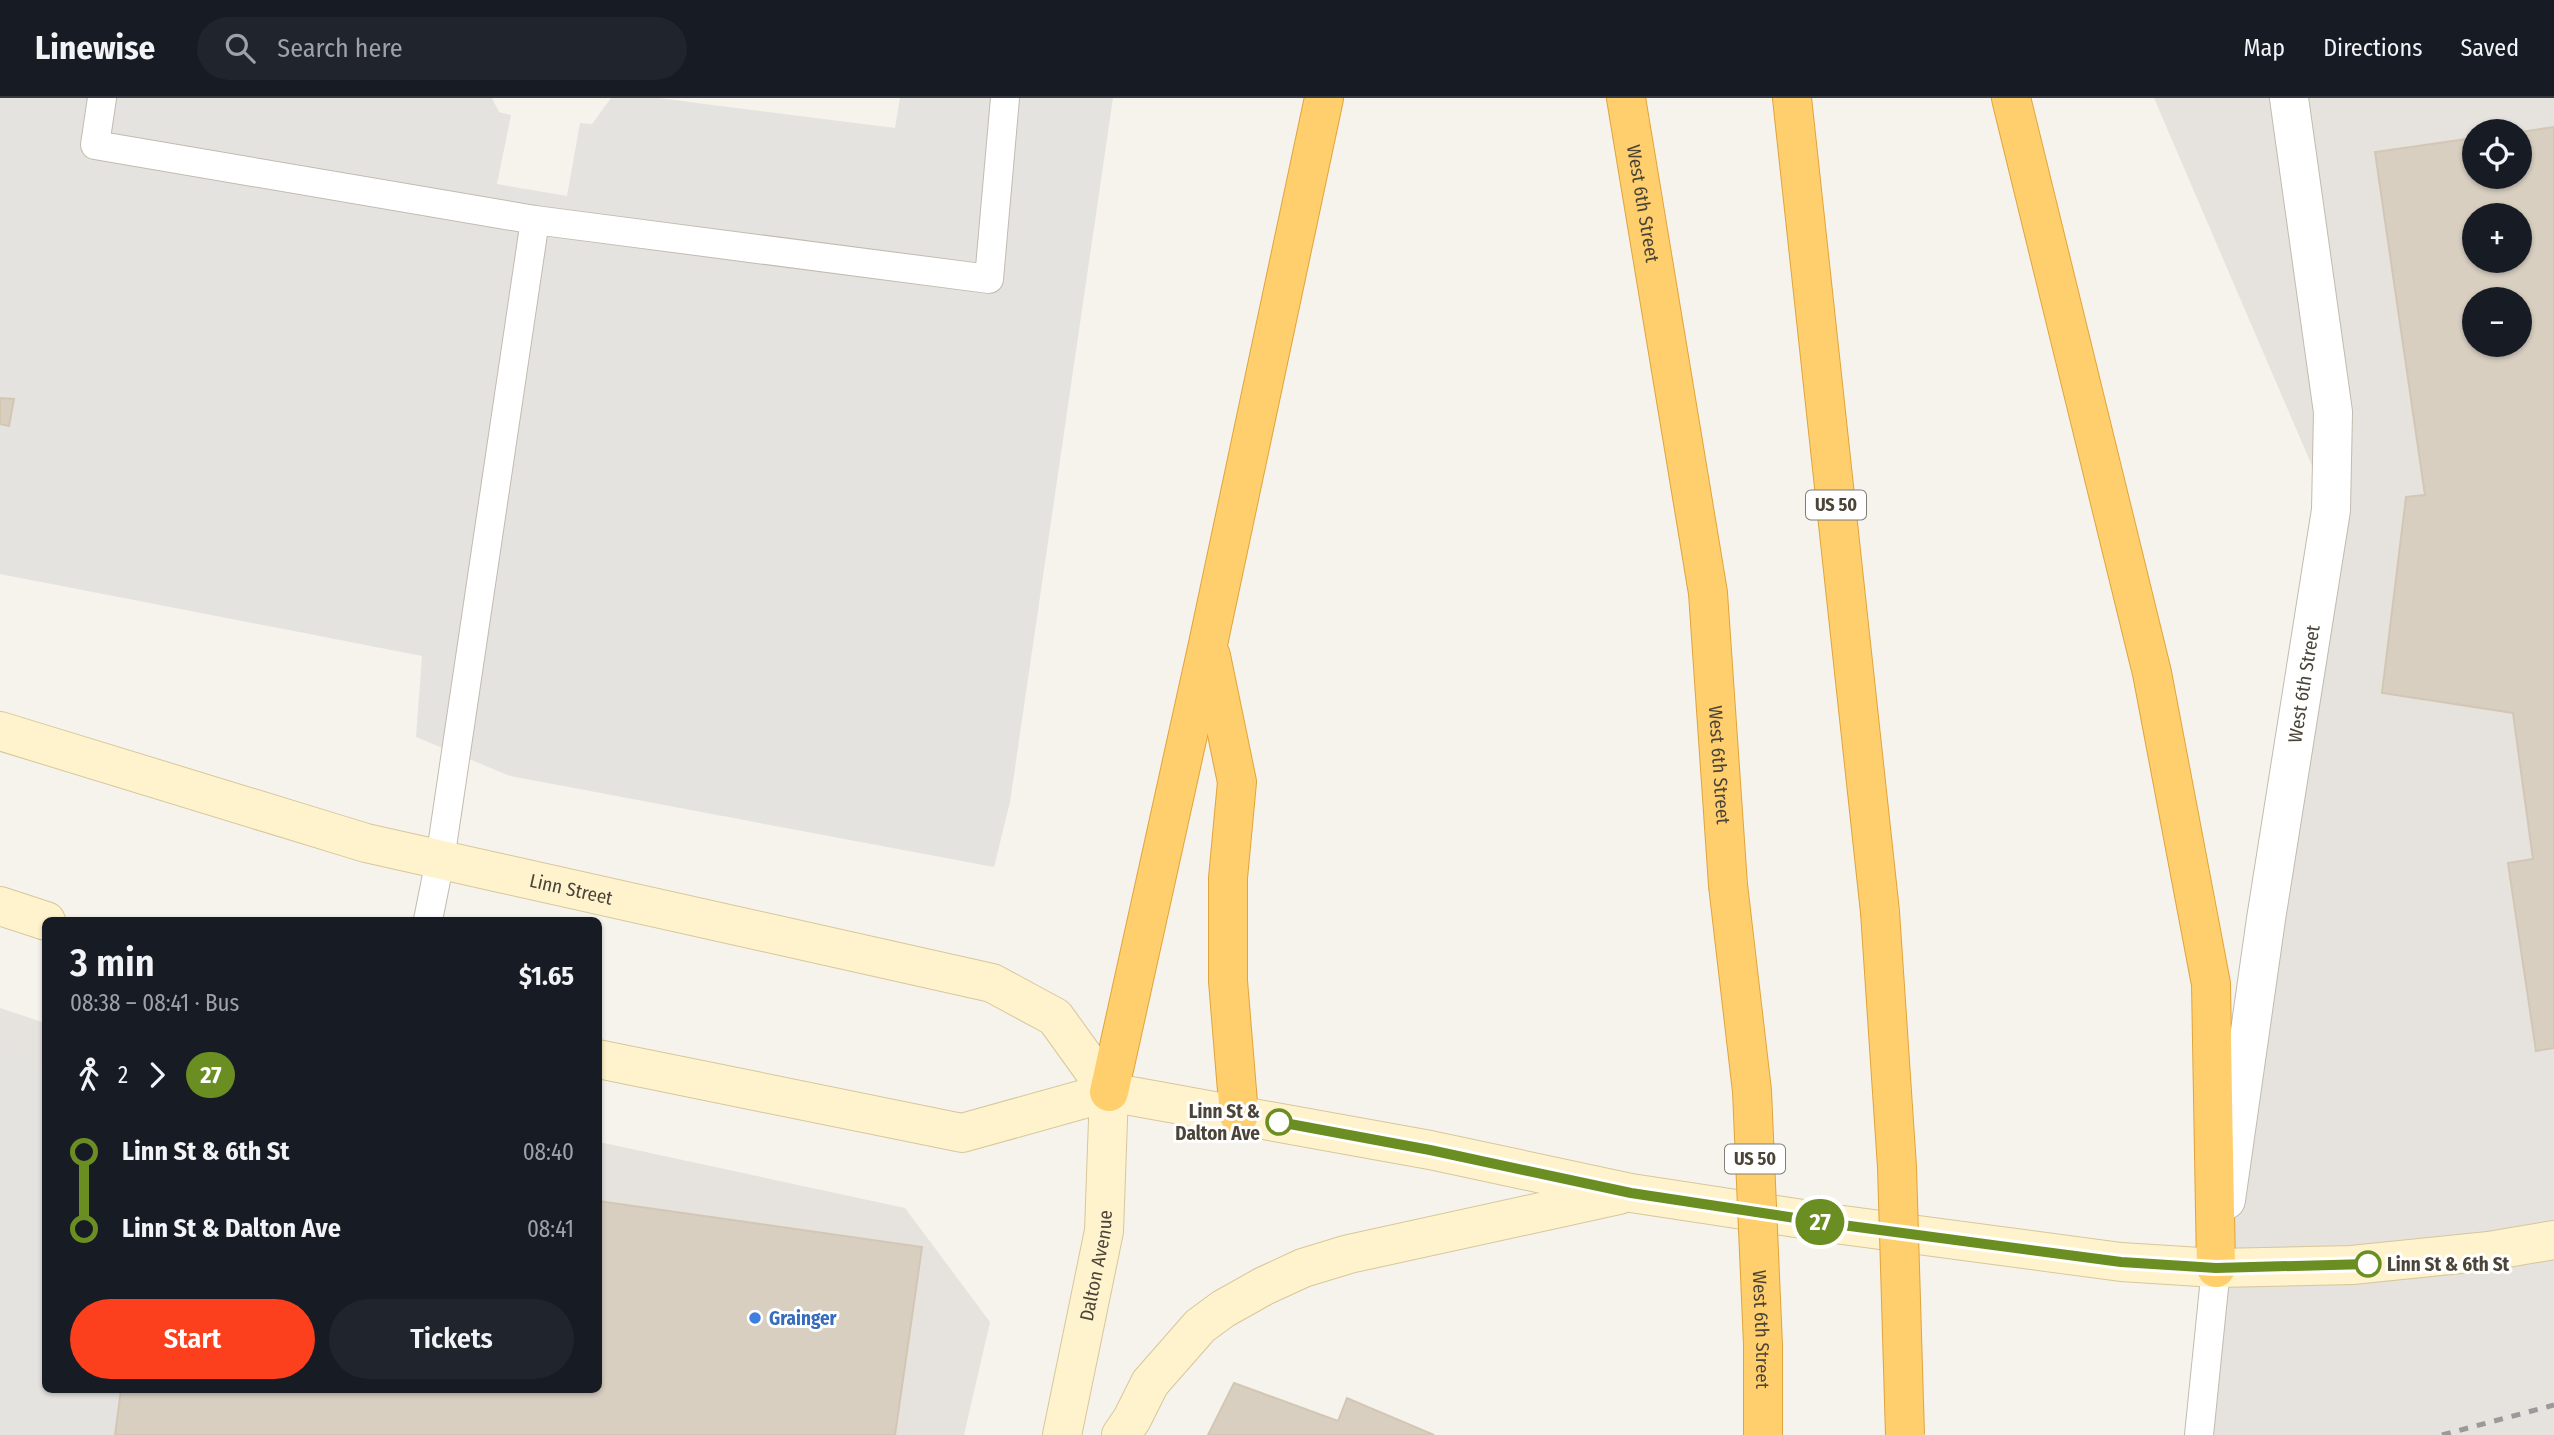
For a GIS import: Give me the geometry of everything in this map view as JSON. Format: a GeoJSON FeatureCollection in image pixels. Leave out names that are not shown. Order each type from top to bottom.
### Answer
{"type":"FeatureCollection","features":[{"type":"Feature","properties":{"kind":"highway"},"geometry":{"type":"LineString","coordinates":[[1109,1092],[1324,98]]}},
{"type":"Feature","properties":{"kind":"highway","name":"West 6th Street"},"geometry":{"type":"LineString","coordinates":[[1626,98],[1708,593],[1728,885],[1752,1091],[1763,1345],[1763,1435]]}},
{"type":"Feature","properties":{"kind":"highway","name":"US 50"},"geometry":{"type":"LineString","coordinates":[[1792,98],[1880,912],[1896,1167],[1905,1435]]}},
{"type":"Feature","properties":{"kind":"highway"},"geometry":{"type":"LineString","coordinates":[[2011,98],[2152,673],[2211,984],[2216,1268]]}},
{"type":"Feature","properties":{"kind":"highway"},"geometry":{"type":"LineString","coordinates":[[1208,644],[1237,782],[1228,878],[1228,955],[1239,1115]]}},
{"type":"Feature","properties":{"kind":"main road","name":"Linn Street"},"geometry":{"type":"LineString","coordinates":[[0,731],[353,839],[992,983],[1055,1017],[1109,1092]]}},
{"type":"Feature","properties":{"kind":"main road"},"geometry":{"type":"LineString","coordinates":[[0,906],[42,920]]}},
{"type":"Feature","properties":{"kind":"main road"},"geometry":{"type":"LineString","coordinates":[[602,1060],[962,1133],[1109,1092],[1430,1150],[1631,1193],[2108,1261],[2216,1268],[2351,1265],[2489,1251],[2554,1240]]}},
{"type":"Feature","properties":{"kind":"main road","name":"Dalton Avenue"},"geometry":{"type":"LineString","coordinates":[[1062,1435],[1104,1231],[1109,1092]]}},
{"type":"Feature","properties":{"kind":"main road"},"geometry":{"type":"LineString","coordinates":[[1121,1435],[1150,1383],[1199,1326],[1223,1309],[1303,1268],[1349,1254],[1631,1193]]}},
{"type":"Feature","properties":{"kind":"street","name":"West 6th Street"},"geometry":{"type":"LineString","coordinates":[[2216,1268],[2266,919],[2331,510],[2333,412],[2289,98]]}},
{"type":"Feature","properties":{"kind":"lane"},"geometry":{"type":"LineString","coordinates":[[102,98],[95,145],[535,220],[989,279],[1005,98]]}},
{"type":"Feature","properties":{"kind":"lane"},"geometry":{"type":"LineString","coordinates":[[429,917],[440,860],[535,220]]}},
{"type":"Feature","properties":{"kind":"lane"},"geometry":{"type":"LineString","coordinates":[[2199,1435],[2216,1268]]}},
{"type":"Feature","properties":{"kind":"shaded area"},"geometry":{"type":"Polygon","coordinates":[[[0,98],[492,98],[499,112],[511,115],[497,184],[567,196],[580,123],[592,124],[611,98],[658,98],[895,128],[900,98],[1113,98],[1010,802],[994,867],[510,776],[416,737],[422,656],[0,574],[0,98]]]}},
{"type":"Feature","properties":{"kind":"shaded area"},"geometry":{"type":"Polygon","coordinates":[[[2154,98],[2554,98],[2554,1435],[2207,1435],[2216,1268],[2331,510],[2154,98]]]}},
{"type":"Feature","properties":{"kind":"shaded area","name":"Grainger"},"geometry":{"type":"Polygon","coordinates":[[[0,1008],[42,1022],[42,1393],[602,1393],[602,1143],[905,1208],[990,1322],[964,1435],[0,1435],[0,1008]]]}},
{"type":"Feature","properties":{"kind":"shaded area"},"geometry":{"type":"Polygon","coordinates":[[[0,1039],[42,1066],[42,1393],[121,1393],[115,1435],[0,1435],[0,1039]]]}},
{"type":"Feature","properties":{"kind":"building"},"geometry":{"type":"Polygon","coordinates":[[[2554,127],[2554,1048],[2536,1051],[2508,863],[2533,859],[2513,713],[2382,693],[2406,497],[2425,495],[2375,152],[2462,140],[2462,189],[2532,189],[2532,130],[2554,127]]]}},
{"type":"Feature","properties":{"kind":"building"},"geometry":{"type":"Polygon","coordinates":[[[0,398],[14,399],[9,426],[0,424],[0,398]]]}},
{"type":"Feature","properties":{"kind":"building","name":"Grainger"},"geometry":{"type":"Polygon","coordinates":[[[602,1202],[922,1247],[895,1435],[115,1435],[121,1393],[602,1393],[602,1202]]]}},
{"type":"Feature","properties":{"kind":"building"},"geometry":{"type":"Polygon","coordinates":[[[1234,1383],[1338,1421],[1347,1398],[1434,1435],[1208,1435],[1234,1383]]]}},
{"type":"Feature","properties":{"kind":"railway"},"geometry":{"type":"LineString","coordinates":[[2442,1435],[2554,1405]]}},
{"type":"Feature","properties":{"kind":"bus line","name":"27"},"geometry":{"type":"LineString","coordinates":[[1279,1122],[1430,1150],[1631,1193],[1835,1224],[2121,1262],[2216,1268],[2368,1264]]}},
{"type":"Feature","properties":{"kind":"place","name":"Linn St & Dalton Ave"},"geometry":{"type":"Point","coordinates":[1279,1122]}},
{"type":"Feature","properties":{"kind":"place","name":"Linn St & 6th St"},"geometry":{"type":"Point","coordinates":[2368,1264]}},
{"type":"Feature","properties":{"kind":"place","name":"Grainger"},"geometry":{"type":"Point","coordinates":[755,1318]}}]}
